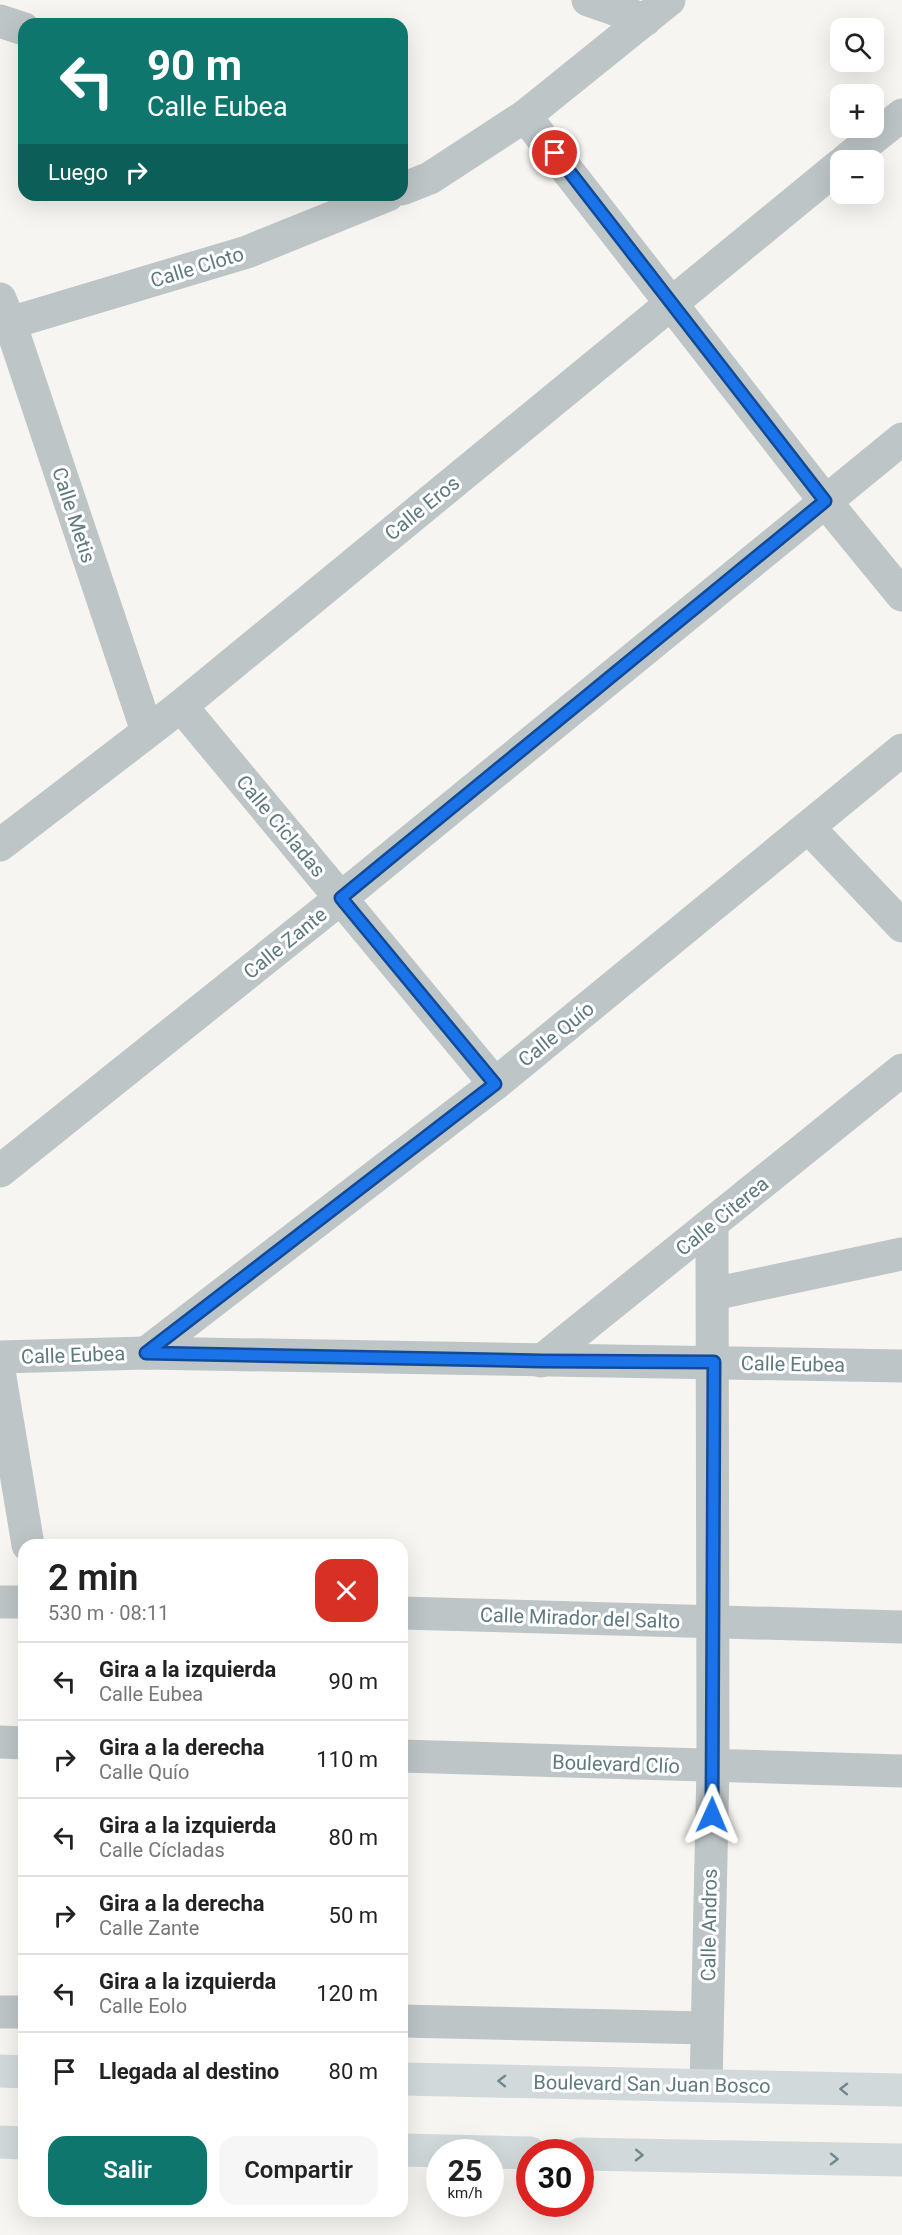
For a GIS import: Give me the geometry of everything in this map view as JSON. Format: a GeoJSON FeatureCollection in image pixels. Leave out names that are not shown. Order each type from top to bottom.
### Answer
{"type":"FeatureCollection","features":[{"type":"Feature","properties":{"kind":"main road"},"geometry":{"type":"LineString","coordinates":[[0,2071],[18,2072]]}},
{"type":"Feature","properties":{"kind":"main road","name":"Boulevard San Juan Bosco"},"geometry":{"type":"LineString","coordinates":[[408,2079],[902,2090]]}},
{"type":"Feature","properties":{"kind":"main road"},"geometry":{"type":"LineString","coordinates":[[0,2142],[18,2143]]}},
{"type":"Feature","properties":{"kind":"main road"},"geometry":{"type":"LineString","coordinates":[[408,2150],[516,2153]]}},
{"type":"Feature","properties":{"kind":"main road"},"geometry":{"type":"LineString","coordinates":[[594,2154],[902,2160]]}},
{"type":"Feature","properties":{"kind":"street"},"geometry":{"type":"LineString","coordinates":[[588,0],[657,10]]}},
{"type":"Feature","properties":{"kind":"street"},"geometry":{"type":"LineString","coordinates":[[411,178],[525,116],[657,10]]}},
{"type":"Feature","properties":{"kind":"street"},"geometry":{"type":"LineString","coordinates":[[0,21],[18,27]]}},
{"type":"Feature","properties":{"kind":"street"},"geometry":{"type":"LineString","coordinates":[[858,150],[902,115]]}},
{"type":"Feature","properties":{"kind":"street"},"geometry":{"type":"LineString","coordinates":[[525,116],[825,501],[902,594]]}},
{"type":"Feature","properties":{"kind":"street","name":"Calle Eros"},"geometry":{"type":"LineString","coordinates":[[0,845],[181,706],[830,173]]}},
{"type":"Feature","properties":{"kind":"street","name":"Calle Cloto"},"geometry":{"type":"LineString","coordinates":[[3,316],[247,252],[373,201]]}},
{"type":"Feature","properties":{"kind":"street","name":"Calle Metis"},"geometry":{"type":"LineString","coordinates":[[3,316],[147,731]]}},
{"type":"Feature","properties":{"kind":"street","name":"Calle Zante"},"geometry":{"type":"LineString","coordinates":[[0,1171],[341,898],[902,439]]}},
{"type":"Feature","properties":{"kind":"street","name":"Calle Cícladas"},"geometry":{"type":"LineString","coordinates":[[181,706],[495,1084]]}},
{"type":"Feature","properties":{"kind":"street","name":"Calle Quío"},"geometry":{"type":"LineString","coordinates":[[146,1353],[495,1084],[902,750]]}},
{"type":"Feature","properties":{"kind":"street"},"geometry":{"type":"LineString","coordinates":[[808,828],[902,926]]}},
{"type":"Feature","properties":{"kind":"street","name":"Calle Citerea"},"geometry":{"type":"LineString","coordinates":[[541,1361],[902,1070]]}},
{"type":"Feature","properties":{"kind":"street","name":"Calle Andros"},"geometry":{"type":"LineString","coordinates":[[706,2085],[713,1767],[712,1224]]}},
{"type":"Feature","properties":{"kind":"street"},"geometry":{"type":"LineString","coordinates":[[713,1294],[902,1254]]}},
{"type":"Feature","properties":{"kind":"street","name":"Calle Eubea"},"geometry":{"type":"LineString","coordinates":[[0,1357],[146,1353],[902,1366]]}},
{"type":"Feature","properties":{"kind":"street"},"geometry":{"type":"LineString","coordinates":[[0,1377],[27,1539]]}},
{"type":"Feature","properties":{"kind":"street"},"geometry":{"type":"LineString","coordinates":[[0,1602],[18,1602]]}},
{"type":"Feature","properties":{"kind":"street","name":"Calle Mirador del Salto"},"geometry":{"type":"LineString","coordinates":[[408,1613],[902,1627]]}},
{"type":"Feature","properties":{"kind":"street"},"geometry":{"type":"LineString","coordinates":[[0,1742],[18,1743]]}},
{"type":"Feature","properties":{"kind":"street","name":"Boulevard Clío"},"geometry":{"type":"LineString","coordinates":[[408,1756],[902,1771]]}},
{"type":"Feature","properties":{"kind":"street"},"geometry":{"type":"LineString","coordinates":[[0,2012],[18,2012]]}},
{"type":"Feature","properties":{"kind":"street"},"geometry":{"type":"LineString","coordinates":[[408,2021],[706,2028]]}},
{"type":"Feature","properties":{"kind":"route"},"geometry":{"type":"LineString","coordinates":[[555,153],[825,501],[341,898],[495,1084],[146,1353],[714,1362],[712,1815]]}}]}
